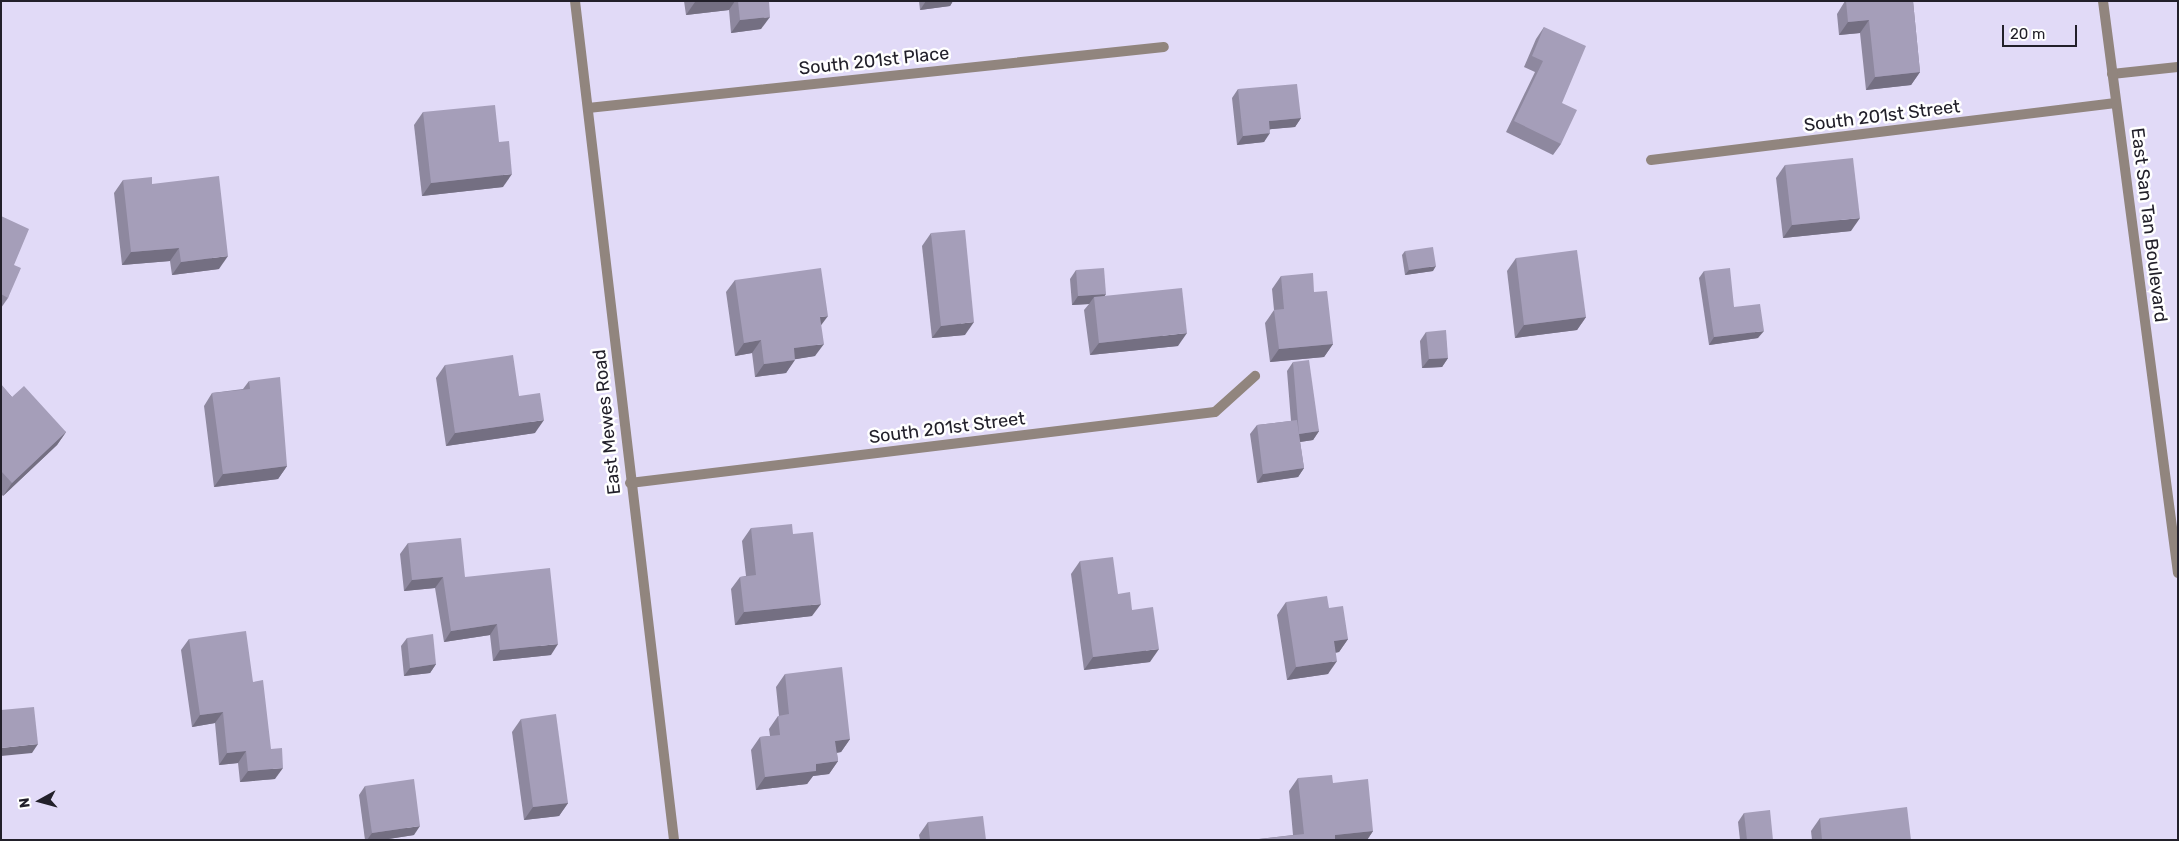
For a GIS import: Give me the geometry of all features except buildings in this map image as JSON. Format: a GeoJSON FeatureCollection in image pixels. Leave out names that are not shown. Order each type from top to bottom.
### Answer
{"type":"FeatureCollection","features":[{"type":"Feature","properties":{"kind":"street","name":"East Mewes Road"},"geometry":{"type":"LineString","coordinates":[[575,1],[630,482],[674,840]]}},
{"type":"Feature","properties":{"kind":"street","name":"East San Tan Boulevard"},"geometry":{"type":"LineString","coordinates":[[2103,1],[2178,572]]}},
{"type":"Feature","properties":{"kind":"street","name":"South 201st Place"},"geometry":{"type":"LineString","coordinates":[[588,108],[1164,47]]}},
{"type":"Feature","properties":{"kind":"street"},"geometry":{"type":"LineString","coordinates":[[2112,74],[2178,67]]}},
{"type":"Feature","properties":{"kind":"street","name":"South 201st Street"},"geometry":{"type":"LineString","coordinates":[[1651,160],[2116,103]]}},
{"type":"Feature","properties":{"kind":"street","name":"South 201st Street"},"geometry":{"type":"LineString","coordinates":[[630,482],[1215,412],[1255,376]]}}]}
